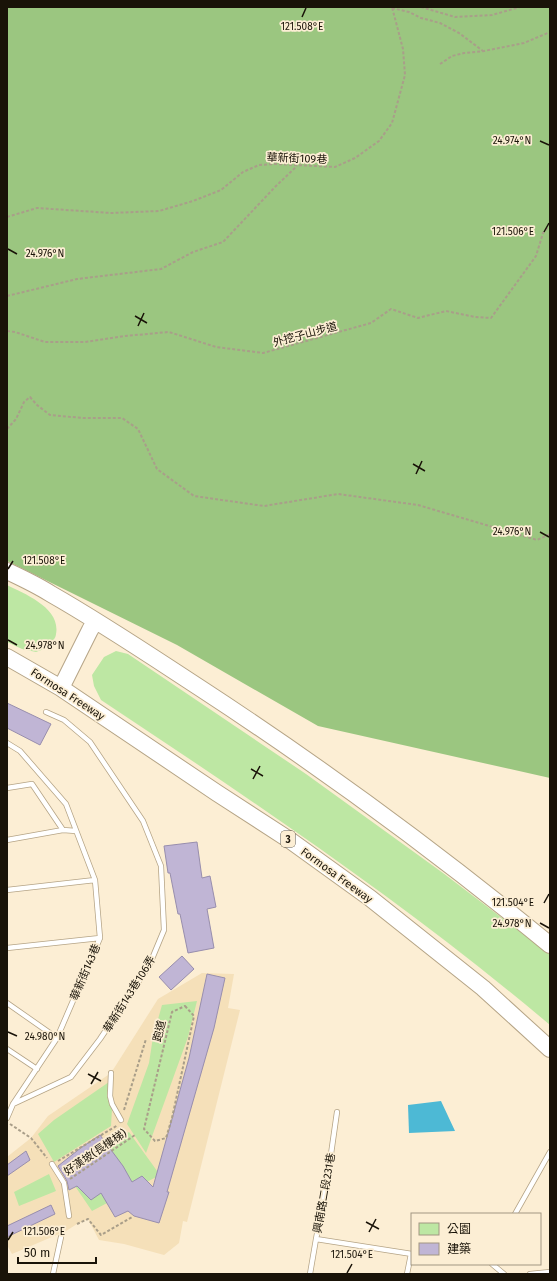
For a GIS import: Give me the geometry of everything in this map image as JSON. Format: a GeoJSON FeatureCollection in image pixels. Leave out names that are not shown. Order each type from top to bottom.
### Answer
{"type":"FeatureCollection","features":[{"type":"Feature","properties":{"kind":"highway"},"geometry":{"type":"LineString","coordinates":[[7,571],[51,594],[95,621],[255,724],[335,780],[487,893],[550,945]]}},
{"type":"Feature","properties":{"kind":"highway"},"geometry":{"type":"LineString","coordinates":[[61,688],[95,621]]}},
{"type":"Feature","properties":{"kind":"highway","name":"Formosa Freeway"},"geometry":{"type":"LineString","coordinates":[[7,657],[61,688],[291,841],[370,898],[483,988],[550,1049]]}},
{"type":"Feature","properties":{"kind":"lane","name":"華新街143巷106弄"},"geometry":{"type":"LineString","coordinates":[[13,1104],[71,1077],[100,1038],[149,966],[164,930],[161,866],[143,821],[90,742],[64,720],[46,712]]}},
{"type":"Feature","properties":{"kind":"lane","name":"華新街143巷"},"geometry":{"type":"LineString","coordinates":[[7,743],[20,751],[66,804],[95,880],[100,938],[57,1038],[13,1104],[7,1118]]}},
{"type":"Feature","properties":{"kind":"lane"},"geometry":{"type":"LineString","coordinates":[[7,788],[32,784],[63,830]]}},
{"type":"Feature","properties":{"kind":"lane"},"geometry":{"type":"LineString","coordinates":[[7,840],[63,830],[76,831]]}},
{"type":"Feature","properties":{"kind":"lane"},"geometry":{"type":"LineString","coordinates":[[7,890],[95,880]]}},
{"type":"Feature","properties":{"kind":"lane"},"geometry":{"type":"LineString","coordinates":[[7,948],[100,938]]}},
{"type":"Feature","properties":{"kind":"lane"},"geometry":{"type":"LineString","coordinates":[[7,1003],[57,1038]]}},
{"type":"Feature","properties":{"kind":"lane"},"geometry":{"type":"LineString","coordinates":[[7,1049],[37,1069]]}},
{"type":"Feature","properties":{"kind":"lane"},"geometry":{"type":"LineString","coordinates":[[111,1073],[110,1096],[112,1104],[121,1120]]}},
{"type":"Feature","properties":{"kind":"lane","name":"興南路二段231巷"},"geometry":{"type":"LineString","coordinates":[[310,1274],[327,1182],[337,1112]]}},
{"type":"Feature","properties":{"kind":"lane"},"geometry":{"type":"LineString","coordinates":[[516,1213],[550,1152]]}},
{"type":"Feature","properties":{"kind":"lane"},"geometry":{"type":"LineString","coordinates":[[52,1164],[64,1183],[69,1216]]}},
{"type":"Feature","properties":{"kind":"lane"},"geometry":{"type":"LineString","coordinates":[[53,1274],[61,1237]]}},
{"type":"Feature","properties":{"kind":"lane"},"geometry":{"type":"LineString","coordinates":[[316,1239],[411,1254],[407,1274]]}},
{"type":"Feature","properties":{"kind":"lane"},"geometry":{"type":"LineString","coordinates":[[493,1265],[504,1274]]}},
{"type":"Feature","properties":{"kind":"lane"},"geometry":{"type":"LineString","coordinates":[[530,1274],[550,1272]]}},
{"type":"Feature","properties":{"kind":"path"},"geometry":{"type":"LineString","coordinates":[[392,7],[409,12],[421,18],[440,23],[460,33],[484,51]]}},
{"type":"Feature","properties":{"kind":"path","name":"華新街109巷"},"geometry":{"type":"LineString","coordinates":[[7,217],[38,208],[111,212],[159,211],[193,201],[221,190],[243,172],[259,165],[335,167],[355,158],[379,140],[392,123],[405,75],[403,49],[392,7]]}},
{"type":"Feature","properties":{"kind":"path"},"geometry":{"type":"LineString","coordinates":[[420,7],[455,17],[492,15],[520,7]]}},
{"type":"Feature","properties":{"kind":"path"},"geometry":{"type":"LineString","coordinates":[[440,64],[452,56],[524,43],[550,32]]}},
{"type":"Feature","properties":{"kind":"path"},"geometry":{"type":"LineString","coordinates":[[7,296],[77,279],[161,269],[193,252],[223,242],[298,165]]}},
{"type":"Feature","properties":{"kind":"path","name":"外挖子山步道"},"geometry":{"type":"LineString","coordinates":[[7,331],[15,332],[45,342],[85,342],[125,336],[169,332],[216,347],[263,353],[370,323],[391,309],[418,318],[446,311],[475,317],[491,318],[536,256],[543,233],[550,225]]}},
{"type":"Feature","properties":{"kind":"path"},"geometry":{"type":"LineString","coordinates":[[7,429],[16,419],[24,402],[30,397],[37,405],[50,415],[83,418],[122,418],[138,429],[157,469],[194,496],[264,506],[338,494],[418,505],[537,540],[550,534]]}},
{"type":"Feature","properties":{"kind":"path","name":"跑道"},"geometry":{"type":"LineString","coordinates":[[185,1006],[194,1016],[172,1118],[166,1138],[155,1140],[144,1129],[172,1012],[185,1006]]}},
{"type":"Feature","properties":{"kind":"path"},"geometry":{"type":"LineString","coordinates":[[7,1122],[31,1138],[52,1164]]}},
{"type":"Feature","properties":{"kind":"path","name":"好漢坡(長樓梯)"},"geometry":{"type":"LineString","coordinates":[[64,1183],[135,1135]]}},
{"type":"Feature","properties":{"kind":"path"},"geometry":{"type":"LineString","coordinates":[[77,1224],[88,1219],[101,1235],[132,1216]]}},
{"type":"Feature","properties":{"kind":"shaded area"},"geometry":{"type":"Polygon","coordinates":[[[202,973],[234,974],[228,1008],[240,1010],[187,1222],[183,1221],[179,1243],[164,1255],[124,1244],[99,1240],[88,1219],[66,1231],[12,1254],[7,1245],[7,1157],[31,1138],[48,1116],[111,1073],[158,999],[202,973]]]}},
{"type":"Feature","properties":{"kind":"green space"},"geometry":{"type":"Polygon","coordinates":[[[7,7],[550,7],[550,778],[318,726],[177,645],[7,561],[7,7]]]}},
{"type":"Feature","properties":{"kind":"green space"},"geometry":{"type":"Polygon","coordinates":[[[7,585],[40,603],[53,617],[56,625],[56,636],[49,647],[36,652],[22,649],[7,642],[7,585]]]}},
{"type":"Feature","properties":{"kind":"green space"},"geometry":{"type":"Polygon","coordinates":[[[116,651],[128,654],[306,774],[443,873],[547,952],[550,955],[550,1025],[497,981],[387,897],[274,816],[101,700],[94,686],[92,675],[104,657],[116,651]]]}},
{"type":"Feature","properties":{"kind":"green space"},"geometry":{"type":"Polygon","coordinates":[[[197,1001],[188,1037],[146,1153],[127,1124],[149,1063],[153,1037],[162,1005],[197,1001]]]}},
{"type":"Feature","properties":{"kind":"green space"},"geometry":{"type":"Polygon","coordinates":[[[109,1082],[112,1109],[111,1126],[54,1162],[38,1134],[54,1120],[109,1082]]]}},
{"type":"Feature","properties":{"kind":"green space"},"geometry":{"type":"Polygon","coordinates":[[[129,1132],[160,1175],[92,1211],[64,1170],[129,1132]]]}},
{"type":"Feature","properties":{"kind":"green space"},"geometry":{"type":"Polygon","coordinates":[[[49,1174],[56,1191],[19,1206],[14,1192],[49,1174]]]}},
{"type":"Feature","properties":{"kind":"water"},"geometry":{"type":"Polygon","coordinates":[[[441,1101],[455,1131],[409,1133],[408,1105],[441,1101]]]}},
{"type":"Feature","properties":{"kind":"building"},"geometry":{"type":"Polygon","coordinates":[[[7,703],[51,724],[40,745],[7,728],[7,703]]]}},
{"type":"Feature","properties":{"kind":"building"},"geometry":{"type":"Polygon","coordinates":[[[197,842],[202,878],[210,876],[216,907],[207,909],[214,948],[188,953],[170,873],[168,873],[164,846],[197,842]]]}},
{"type":"Feature","properties":{"kind":"building"},"geometry":{"type":"Polygon","coordinates":[[[182,956],[194,969],[171,990],[159,977],[182,956]]]}},
{"type":"Feature","properties":{"kind":"building"},"geometry":{"type":"Polygon","coordinates":[[[207,974],[225,978],[214,1028],[167,1192],[169,1192],[159,1223],[134,1216],[128,1211],[115,1217],[101,1193],[91,1200],[77,1186],[69,1190],[67,1181],[58,1166],[100,1135],[123,1166],[132,1182],[142,1176],[153,1187],[189,1058],[207,974]]]}},
{"type":"Feature","properties":{"kind":"building"},"geometry":{"type":"Polygon","coordinates":[[[26,1151],[30,1160],[7,1176],[7,1165],[26,1151]]]}},
{"type":"Feature","properties":{"kind":"building"},"geometry":{"type":"Polygon","coordinates":[[[51,1205],[55,1214],[7,1237],[7,1226],[51,1205]]]}}]}
